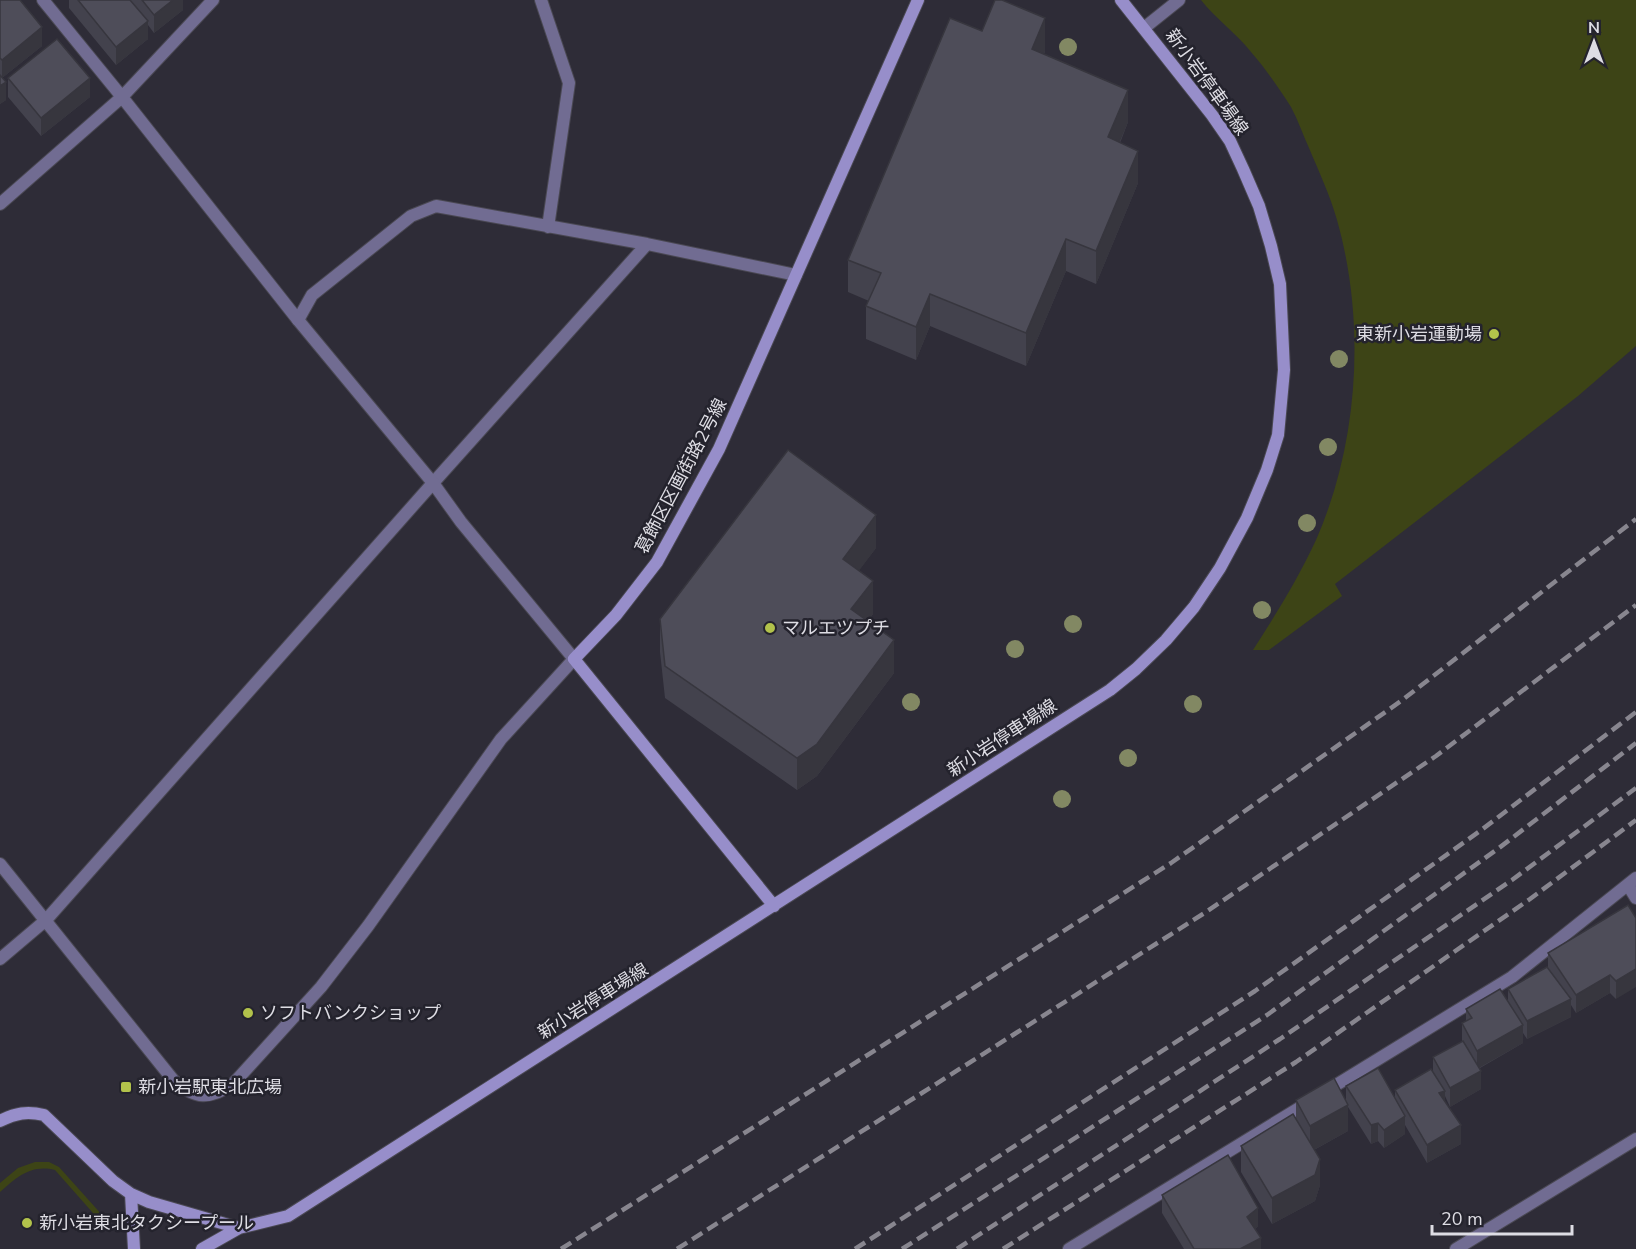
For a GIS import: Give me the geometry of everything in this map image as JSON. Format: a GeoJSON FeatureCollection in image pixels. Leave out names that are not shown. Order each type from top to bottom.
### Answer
{"type":"FeatureCollection","features":[{"type":"Feature","properties":{"kind":"street"},"geometry":{"type":"LineString","coordinates":[[43,0],[298,320],[433,483],[461,522],[774,906]]}},
{"type":"Feature","properties":{"kind":"street"},"geometry":{"type":"LineString","coordinates":[[0,204],[122,97],[213,0]]}},
{"type":"Feature","properties":{"kind":"street"},"geometry":{"type":"LineString","coordinates":[[541,0],[569,83],[548,227]]}},
{"type":"Feature","properties":{"kind":"street","name":"葛飾区区画街路2号線"},"geometry":{"type":"LineString","coordinates":[[574,659],[616,615],[657,562],[719,448],[918,0]]}},
{"type":"Feature","properties":{"kind":"street","name":"新小岩停車場線"},"geometry":{"type":"LineString","coordinates":[[239,1228],[288,1216],[1110,690],[1136,669],[1194,607],[1220,568],[1247,518],[1268,470],[1278,435],[1284,370],[1280,284],[1259,206],[1230,141],[1121,0]]}},
{"type":"Feature","properties":{"kind":"street"},"geometry":{"type":"LineString","coordinates":[[1144,28],[1179,0]]}},
{"type":"Feature","properties":{"kind":"street"},"geometry":{"type":"LineString","coordinates":[[298,320],[312,296],[411,216],[436,206],[647,244],[796,275]]}},
{"type":"Feature","properties":{"kind":"street"},"geometry":{"type":"LineString","coordinates":[[0,959],[46,920],[647,244]]}},
{"type":"Feature","properties":{"kind":"street"},"geometry":{"type":"LineString","coordinates":[[0,864],[174,1081],[187,1091],[208,1096],[220,1093],[233,1084],[321,987],[368,926],[501,739],[574,659]]}},
{"type":"Feature","properties":{"kind":"street"},"geometry":{"type":"LineString","coordinates":[[1069,1249],[1512,977],[1632,882],[1636,898]]}},
{"type":"Feature","properties":{"kind":"street"},"geometry":{"type":"LineString","coordinates":[[0,1121],[17,1113],[32,1112],[44,1115],[113,1181],[131,1194],[149,1202],[239,1228]]}},
{"type":"Feature","properties":{"kind":"street"},"geometry":{"type":"LineString","coordinates":[[1456,1249],[1636,1139]]}},
{"type":"Feature","properties":{"kind":"street"},"geometry":{"type":"LineString","coordinates":[[131,1194],[134,1249]]}},
{"type":"Feature","properties":{"kind":"street"},"geometry":{"type":"LineString","coordinates":[[202,1249],[239,1228]]}},
{"type":"Feature","properties":{"kind":"green space","name":"東新小岩運動場"},"geometry":{"type":"Polygon","coordinates":[[[1201,0],[1636,0],[1636,346],[1578,396],[1335,584],[1342,596],[1269,650],[1253,650],[1278,610],[1316,540],[1342,463],[1354,382],[1352,299],[1337,220],[1294,112],[1256,58],[1201,0]]]}},
{"type":"Feature","properties":{"kind":"green space"},"geometry":{"type":"Polygon","coordinates":[[[35,1162],[49,1162],[59,1167],[112,1226],[112,1230],[108,1230],[55,1170],[32,1170],[0,1192],[0,1183],[18,1168],[35,1162]]]}},
{"type":"Feature","properties":{"kind":"building"},"geometry":{"type":"Polygon","coordinates":[[[0,0],[20,0],[42,27],[2,60],[0,58],[0,0]]]}},
{"type":"Feature","properties":{"kind":"building"},"geometry":{"type":"Polygon","coordinates":[[[78,0],[130,0],[148,21],[116,47],[78,0]]]}},
{"type":"Feature","properties":{"kind":"building"},"geometry":{"type":"Polygon","coordinates":[[[142,0],[173,0],[154,15],[142,0]]]}},
{"type":"Feature","properties":{"kind":"building"},"geometry":{"type":"Polygon","coordinates":[[[995,0],[1002,0],[1045,18],[1032,49],[1128,90],[1108,137],[1138,151],[1096,251],[1066,239],[1026,333],[930,294],[916,327],[866,306],[881,273],[848,260],[950,18],[982,31],[995,0]]]}},
{"type":"Feature","properties":{"kind":"building"},"geometry":{"type":"Polygon","coordinates":[[[57,39],[90,78],[41,118],[8,78],[57,39]]]}},
{"type":"Feature","properties":{"kind":"building"},"geometry":{"type":"Polygon","coordinates":[[[0,75],[6,82],[0,86],[0,75]]]}},
{"type":"Feature","properties":{"kind":"building","name":"マルエツプチ"},"geometry":{"type":"Polygon","coordinates":[[[788,450],[876,515],[843,559],[873,581],[851,609],[894,640],[817,744],[797,758],[665,666],[660,619],[788,450]]]}},
{"type":"Feature","properties":{"kind":"building"},"geometry":{"type":"Polygon","coordinates":[[[1628,905],[1636,918],[1636,969],[1616,981],[1610,975],[1576,995],[1548,953],[1628,905]]]}},
{"type":"Feature","properties":{"kind":"building"},"geometry":{"type":"Polygon","coordinates":[[[1547,967],[1571,999],[1527,1021],[1508,989],[1547,967]]]}},
{"type":"Feature","properties":{"kind":"building"},"geometry":{"type":"Polygon","coordinates":[[[1500,989],[1523,1025],[1477,1051],[1462,1023],[1472,1018],[1466,1009],[1500,989]]]}},
{"type":"Feature","properties":{"kind":"building"},"geometry":{"type":"Polygon","coordinates":[[[1463,1041],[1481,1071],[1450,1088],[1433,1057],[1463,1041]]]}},
{"type":"Feature","properties":{"kind":"building"},"geometry":{"type":"Polygon","coordinates":[[[1378,1068],[1405,1116],[1384,1130],[1378,1123],[1371,1125],[1346,1086],[1378,1068]]]}},
{"type":"Feature","properties":{"kind":"building"},"geometry":{"type":"Polygon","coordinates":[[[1431,1069],[1445,1091],[1439,1093],[1461,1125],[1427,1145],[1395,1090],[1431,1069]]]}},
{"type":"Feature","properties":{"kind":"building"},"geometry":{"type":"Polygon","coordinates":[[[1334,1078],[1348,1105],[1310,1126],[1296,1100],[1334,1078]]]}},
{"type":"Feature","properties":{"kind":"building"},"geometry":{"type":"Polygon","coordinates":[[[1293,1114],[1320,1159],[1315,1175],[1272,1198],[1241,1146],[1293,1114]]]}},
{"type":"Feature","properties":{"kind":"building"},"geometry":{"type":"Polygon","coordinates":[[[1228,1155],[1258,1208],[1247,1217],[1261,1238],[1240,1249],[1194,1249],[1162,1195],[1228,1155]]]}},
{"type":"Feature","properties":{"kind":"railway"},"geometry":{"type":"LineString","coordinates":[[561,1249],[1171,863],[1401,701],[1636,519]]}},
{"type":"Feature","properties":{"kind":"railway"},"geometry":{"type":"LineString","coordinates":[[677,1249],[1206,912],[1436,756],[1636,605]]}},
{"type":"Feature","properties":{"kind":"railway"},"geometry":{"type":"LineString","coordinates":[[855,1249],[1255,991],[1480,831],[1636,712]]}},
{"type":"Feature","properties":{"kind":"railway"},"geometry":{"type":"LineString","coordinates":[[902,1249],[1267,1015],[1499,848],[1636,743]]}},
{"type":"Feature","properties":{"kind":"railway"},"geometry":{"type":"LineString","coordinates":[[957,1249],[1280,1039],[1512,880],[1636,788]]}},
{"type":"Feature","properties":{"kind":"railway"},"geometry":{"type":"LineString","coordinates":[[1003,1249],[1296,1062],[1530,899],[1636,820]]}},
{"type":"Feature","properties":{"kind":"place","name":"東新小岩運動場"},"geometry":{"type":"Point","coordinates":[1494,334]}},
{"type":"Feature","properties":{"kind":"place","name":"マルエツプチ"},"geometry":{"type":"Point","coordinates":[770,628]}},
{"type":"Feature","properties":{"kind":"place","name":"ソフトバンクショップ"},"geometry":{"type":"Point","coordinates":[248,1013]}},
{"type":"Feature","properties":{"kind":"place","name":"新小岩駅東北広場"},"geometry":{"type":"Point","coordinates":[126,1087]}},
{"type":"Feature","properties":{"kind":"place","name":"新小岩東北タクシープール"},"geometry":{"type":"Point","coordinates":[27,1223]}}]}
